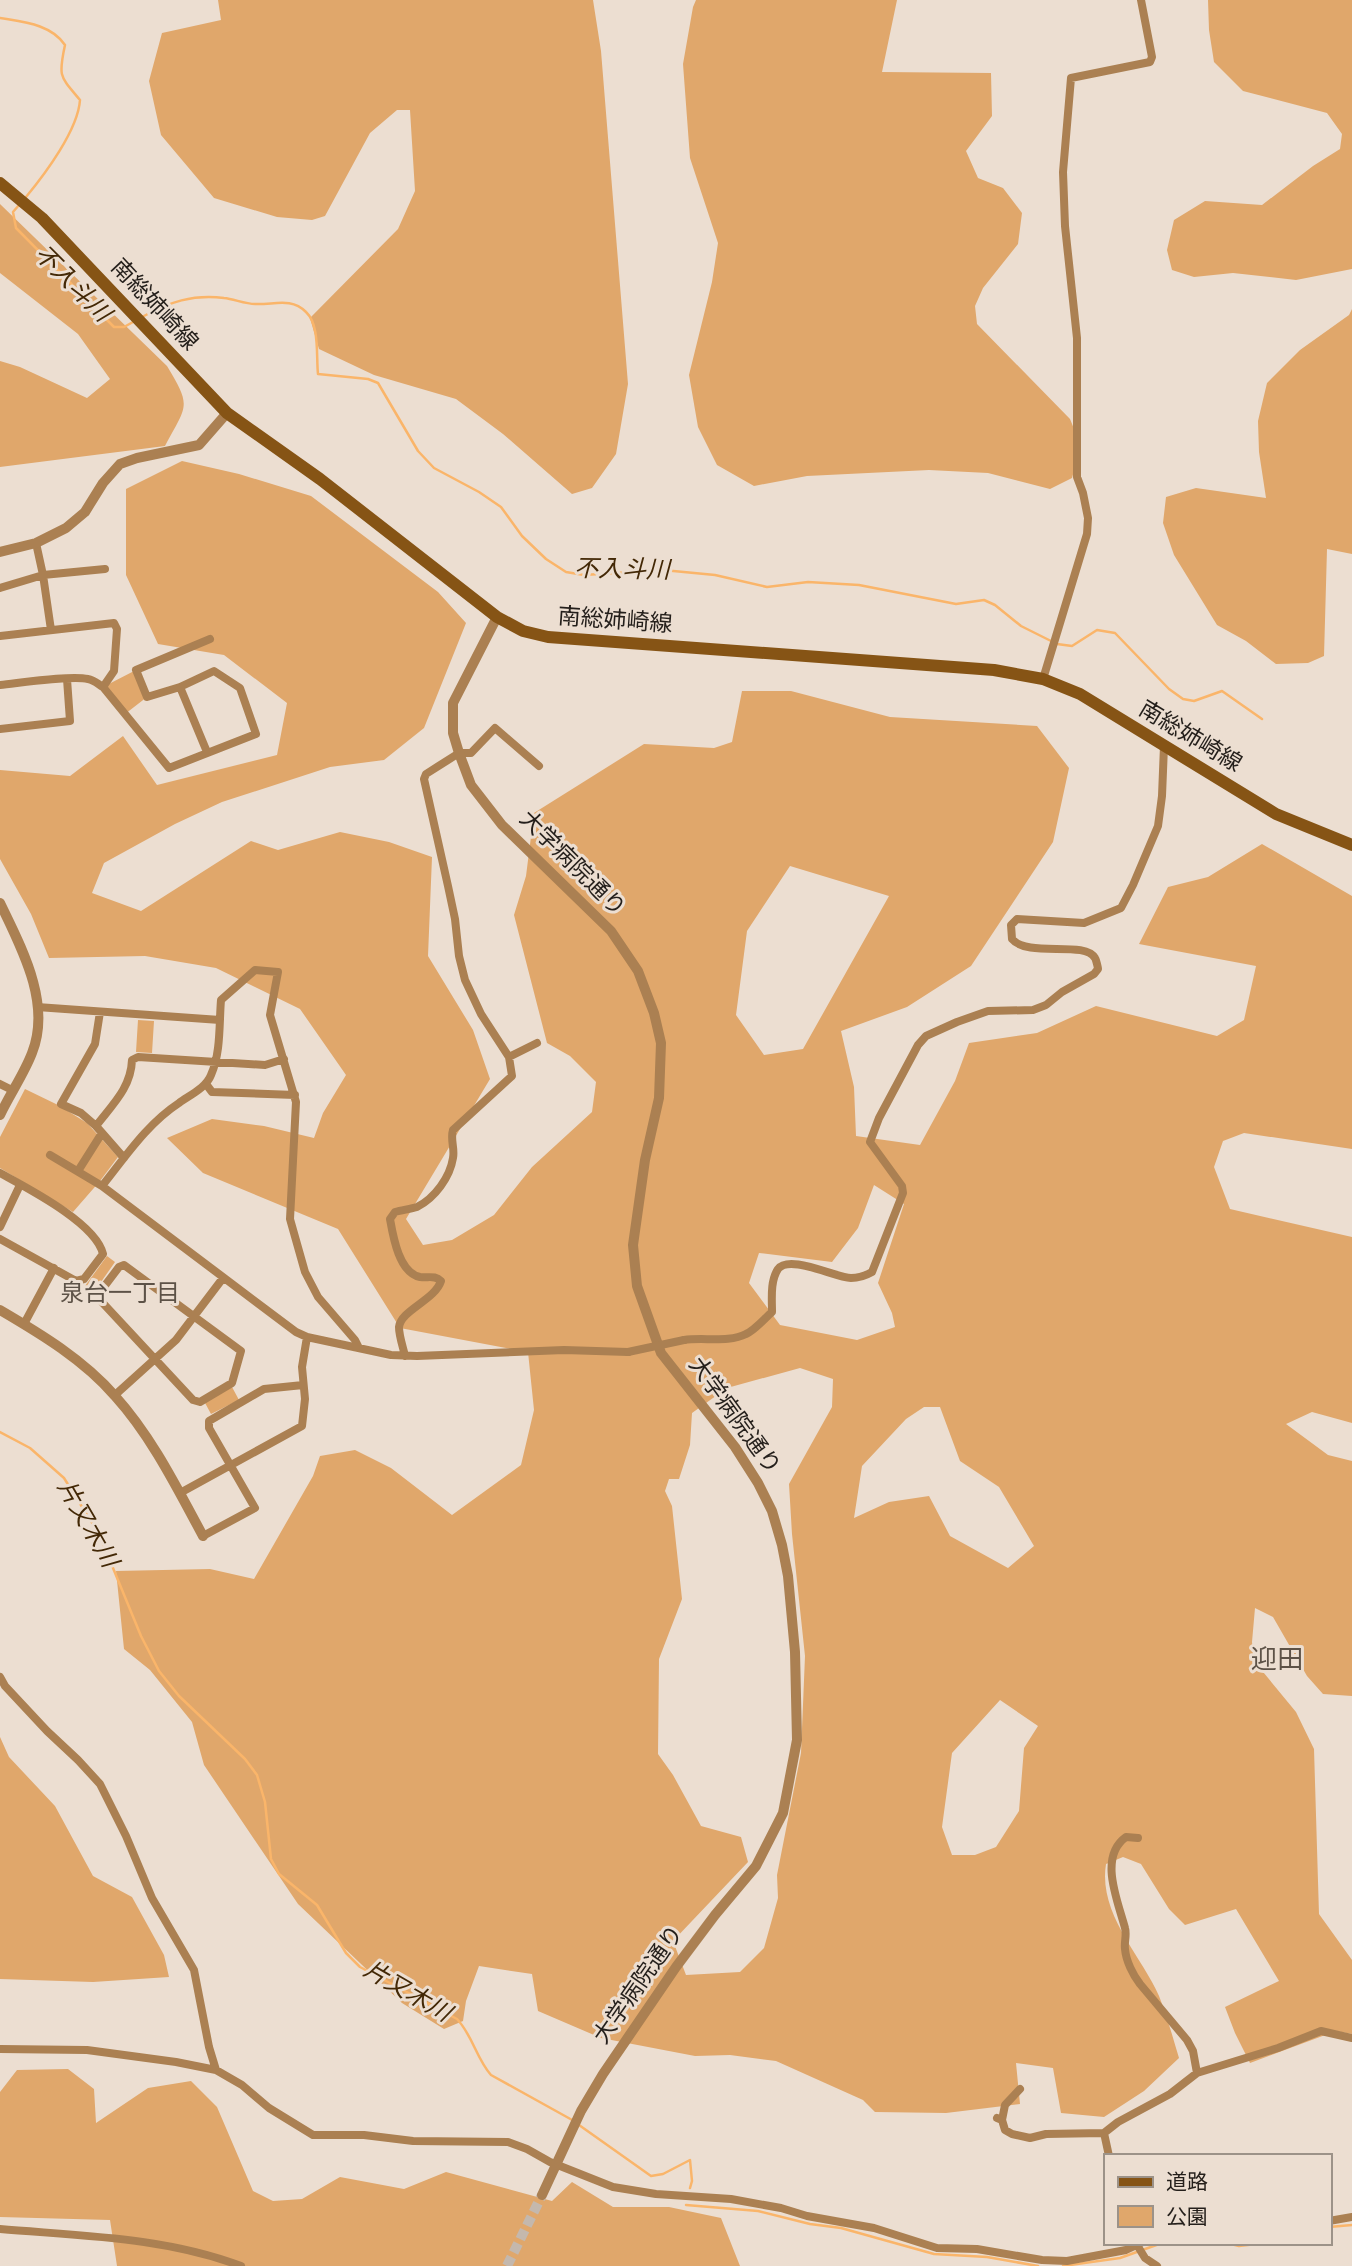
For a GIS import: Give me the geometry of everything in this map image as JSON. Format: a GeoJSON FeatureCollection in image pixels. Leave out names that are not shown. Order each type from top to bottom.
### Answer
{"type":"FeatureCollection","features":[{"type":"Feature","properties":{"kind":"main road","name":"南総姉崎線"},"geometry":{"type":"LineString","coordinates":[[0,183],[42,218],[227,413],[320,479],[496,617],[523,631],[548,637],[923,663],[994,670],[1043,679],[1080,694],[1276,814],[1352,845]]}},
{"type":"Feature","properties":{"kind":"street"},"geometry":{"type":"LineString","coordinates":[[1043,679],[1084,549],[1088,518],[1077,477],[1077,338],[1065,226],[1063,172],[1071,78],[1150,62],[1152,57],[1141,0]]}},
{"type":"Feature","properties":{"kind":"street"},"geometry":{"type":"LineString","coordinates":[[0,552],[36,543],[66,528],[86,512],[103,483],[120,464],[199,445],[227,413]]}},
{"type":"Feature","properties":{"kind":"street"},"geometry":{"type":"LineString","coordinates":[[36,543],[51,630]]}},
{"type":"Feature","properties":{"kind":"street"},"geometry":{"type":"LineString","coordinates":[[0,588],[43,575],[105,569]]}},
{"type":"Feature","properties":{"kind":"street","name":"大学病院通り"},"geometry":{"type":"LineString","coordinates":[[496,617],[453,703],[453,733],[458,754],[471,785],[502,824],[611,931],[638,971],[654,1013],[660,1043],[659,1098],[645,1160],[633,1245],[637,1286],[662,1353],[735,1447],[772,1511],[788,1576],[795,1652],[797,1740],[783,1813],[756,1866],[676,1966],[603,2074],[542,2195]]}},
{"type":"Feature","properties":{"kind":"street"},"geometry":{"type":"LineString","coordinates":[[0,636],[114,623],[117,629],[114,671],[103,687]]}},
{"type":"Feature","properties":{"kind":"street"},"geometry":{"type":"LineString","coordinates":[[0,685],[86,678],[103,687],[169,768],[256,734],[240,688],[214,671],[180,687],[147,697],[136,670],[210,639]]}},
{"type":"Feature","properties":{"kind":"street"},"geometry":{"type":"LineString","coordinates":[[0,729],[70,721],[68,679]]}},
{"type":"Feature","properties":{"kind":"street"},"geometry":{"type":"LineString","coordinates":[[180,687],[207,752]]}},
{"type":"Feature","properties":{"kind":"street"},"geometry":{"type":"LineString","coordinates":[[405,1356],[399,1330],[402,1319],[438,1289],[441,1281],[436,1277],[416,1276],[407,1269],[399,1254],[390,1219],[395,1212],[416,1207],[424,1202],[446,1180],[454,1157],[453,1130],[512,1076],[509,1057],[481,1014],[465,980],[458,956],[449,886],[424,785],[426,774],[458,754],[471,753],[495,728],[539,766]]}},
{"type":"Feature","properties":{"kind":"street"},"geometry":{"type":"LineString","coordinates":[[50,1155],[103,1186],[223,1278],[296,1332],[307,1337],[405,1356],[564,1350],[628,1352],[684,1340],[731,1338],[747,1334],[772,1312],[775,1277],[779,1268],[787,1263],[851,1278],[864,1277],[872,1272],[903,1193],[902,1186],[870,1142],[879,1118],[918,1045],[926,1036],[988,1011],[1033,1010],[1046,1005],[1098,969],[1096,959],[1087,951],[1022,947],[1012,939],[1011,925],[1017,919],[1084,923],[1121,908],[1158,826],[1164,746]]}},
{"type":"Feature","properties":{"kind":"street"},"geometry":{"type":"LineString","coordinates":[[0,904],[33,978],[38,1030],[33,1052],[0,1115]]}},
{"type":"Feature","properties":{"kind":"street"},"geometry":{"type":"LineString","coordinates":[[103,1186],[160,1116],[211,1078],[216,1062],[221,1000],[256,970],[278,972],[270,1015],[295,1095],[290,1206],[292,1228],[305,1272],[318,1297],[359,1348]]}},
{"type":"Feature","properties":{"kind":"street"},"geometry":{"type":"LineString","coordinates":[[37,1007],[220,1020]]}},
{"type":"Feature","properties":{"kind":"street"},"geometry":{"type":"LineString","coordinates":[[100,1012],[95,1044],[61,1104],[81,1113],[124,1158]]}},
{"type":"Feature","properties":{"kind":"street"},"geometry":{"type":"LineString","coordinates":[[509,1057],[537,1043]]}},
{"type":"Feature","properties":{"kind":"street"},"geometry":{"type":"LineString","coordinates":[[78,1171],[99,1129],[127,1087],[132,1072],[132,1060],[138,1057],[265,1065],[284,1059]]}},
{"type":"Feature","properties":{"kind":"street"},"geometry":{"type":"LineString","coordinates":[[0,1084],[12,1090]]}},
{"type":"Feature","properties":{"kind":"street"},"geometry":{"type":"LineString","coordinates":[[206,1084],[212,1092],[295,1095]]}},
{"type":"Feature","properties":{"kind":"street"},"geometry":{"type":"LineString","coordinates":[[0,1173],[50,1201],[75,1219],[101,1246],[103,1254],[84,1279],[76,1281],[0,1239]]}},
{"type":"Feature","properties":{"kind":"street"},"geometry":{"type":"LineString","coordinates":[[0,1227],[20,1185]]}},
{"type":"Feature","properties":{"kind":"street"},"geometry":{"type":"LineString","coordinates":[[124,1265],[241,1351],[232,1383],[200,1402],[192,1400],[156,1359],[100,1300],[100,1292],[124,1265]]}},
{"type":"Feature","properties":{"kind":"street"},"geometry":{"type":"LineString","coordinates":[[24,1324],[54,1268]]}},
{"type":"Feature","properties":{"kind":"street"},"geometry":{"type":"LineString","coordinates":[[115,1395],[176,1340],[223,1278]]}},
{"type":"Feature","properties":{"kind":"street"},"geometry":{"type":"LineString","coordinates":[[0,1310],[57,1345],[115,1395],[147,1438],[203,1536],[255,1508],[209,1428],[209,1421],[264,1390],[303,1385]]}},
{"type":"Feature","properties":{"kind":"street"},"geometry":{"type":"LineString","coordinates":[[180,1493],[302,1426],[305,1399],[302,1367],[307,1337]]}},
{"type":"Feature","properties":{"kind":"street"},"geometry":{"type":"LineString","coordinates":[[0,1677],[30,1713],[100,1784],[152,1898],[194,1970],[216,2070]]}},
{"type":"Feature","properties":{"kind":"street"},"geometry":{"type":"LineString","coordinates":[[1138,1838],[1122,1839],[1114,1849],[1111,1862],[1126,1934],[1125,1951],[1133,1975],[1187,2040],[1193,2051],[1197,2073]]}},
{"type":"Feature","properties":{"kind":"street"},"geometry":{"type":"LineString","coordinates":[[1020,2089],[1005,2105],[999,2119],[1005,2130],[1012,2134],[1030,2138],[1046,2134],[1104,2133],[1118,2122],[1170,2094],[1197,2073],[1278,2048],[1321,2031],[1352,2038]]}},
{"type":"Feature","properties":{"kind":"street"},"geometry":{"type":"LineString","coordinates":[[0,2049],[87,2050],[216,2070],[313,2135],[365,2135],[412,2141],[508,2142],[527,2148],[556,2164],[613,2188],[731,2199],[874,2228],[937,2248],[977,2249],[1035,2259],[1067,2261],[1125,2246],[1140,2247],[1157,2266]]}},
{"type":"Feature","properties":{"kind":"street"},"geometry":{"type":"LineString","coordinates":[[1104,2133],[1109,2154]]}},
{"type":"Feature","properties":{"kind":"street"},"geometry":{"type":"LineString","coordinates":[[1331,2221],[1352,2217]]}},
{"type":"Feature","properties":{"kind":"street"},"geometry":{"type":"LineString","coordinates":[[0,2229],[156,2243],[215,2256],[241,2266]]}},
{"type":"Feature","properties":{"kind":"green space"},"geometry":{"type":"Polygon","coordinates":[[[218,0],[593,0],[601,51],[628,384],[616,454],[592,488],[572,494],[503,434],[456,399],[374,375],[319,349],[310,318],[398,229],[415,191],[410,110],[397,110],[370,133],[325,216],[312,220],[277,217],[214,198],[161,135],[149,81],[162,33],[221,20],[218,0]]]}},
{"type":"Feature","properties":{"kind":"green space"},"geometry":{"type":"Polygon","coordinates":[[[696,0],[897,0],[882,72],[991,73],[992,116],[966,151],[978,178],[1003,188],[1022,213],[1018,244],[983,288],[975,306],[977,324],[1070,419],[1081,446],[1072,478],[1050,489],[988,473],[929,470],[807,476],[754,486],[717,465],[698,427],[689,375],[712,282],[718,243],[690,158],[683,64],[696,0]]]}},
{"type":"Feature","properties":{"kind":"green space"},"geometry":{"type":"Polygon","coordinates":[[[1208,0],[1352,0],[1352,269],[1296,280],[1233,273],[1194,277],[1172,270],[1167,250],[1174,220],[1205,201],[1262,205],[1340,149],[1342,134],[1327,113],[1243,91],[1214,62],[1208,0]]]}},
{"type":"Feature","properties":{"kind":"green space"},"geometry":{"type":"Polygon","coordinates":[[[0,204],[167,366],[180,390],[184,406],[165,446],[0,467],[0,361],[20,367],[87,398],[110,379],[78,334],[0,273],[0,204]]]}},
{"type":"Feature","properties":{"kind":"green space"},"geometry":{"type":"Polygon","coordinates":[[[1352,309],[1352,554],[1327,549],[1324,656],[1308,663],[1276,664],[1246,641],[1217,625],[1174,555],[1163,523],[1166,497],[1196,488],[1266,498],[1259,452],[1258,421],[1267,383],[1300,350],[1349,315],[1352,309]]]}},
{"type":"Feature","properties":{"kind":"green space"},"geometry":{"type":"Polygon","coordinates":[[[182,461],[239,474],[311,496],[438,592],[466,623],[424,728],[384,760],[330,767],[222,802],[104,863],[92,893],[141,911],[251,841],[278,850],[340,832],[389,842],[432,857],[428,956],[473,1030],[490,1079],[406,1219],[423,1245],[452,1240],[494,1215],[532,1167],[592,1112],[596,1082],[570,1056],[547,1043],[514,915],[526,876],[534,813],[644,744],[714,748],[732,742],[742,691],[791,691],[890,717],[1037,726],[1069,768],[1053,842],[971,966],[907,1007],[841,1031],[854,1087],[856,1136],[920,1145],[955,1081],[969,1043],[1037,1033],[1096,1006],[1217,1036],[1244,1020],[1256,966],[1139,944],[1168,887],[1208,877],[1262,844],[1352,896],[1352,1149],[1244,1133],[1223,1141],[1214,1167],[1230,1209],[1352,1237],[1352,1423],[1312,1412],[1286,1424],[1328,1455],[1352,1461],[1352,1696],[1323,1694],[1307,1676],[1273,1617],[1255,1608],[1252,1642],[1254,1661],[1296,1712],[1314,1749],[1319,1914],[1352,1960],[1352,2034],[1336,2031],[1250,2063],[1225,2007],[1279,1981],[1236,1909],[1185,1925],[1169,1909],[1141,1864],[1123,1857],[1106,1864],[1108,1900],[1123,1933],[1159,1996],[1179,2058],[1144,2091],[1104,2117],[1061,2113],[1053,2068],[1016,2063],[1020,2104],[946,2113],[875,2112],[863,2100],[776,2061],[730,2055],[695,2056],[601,2038],[538,2011],[532,1974],[479,1966],[466,2001],[463,2021],[444,2029],[402,2003],[298,1904],[204,1765],[192,1722],[150,1670],[124,1649],[116,1571],[210,1569],[254,1579],[313,1476],[320,1456],[355,1450],[391,1468],[452,1515],[521,1465],[534,1410],[528,1352],[400,1328],[338,1229],[203,1173],[167,1138],[212,1119],[264,1126],[314,1138],[323,1113],[346,1075],[300,1009],[216,968],[145,956],[49,958],[31,914],[0,859],[0,770],[70,776],[123,736],[157,785],[277,755],[287,703],[224,655],[158,644],[126,575],[126,489],[182,461]],[[790,866],[747,931],[736,1015],[764,1055],[803,1049],[889,896],[790,866]],[[874,1185],[858,1228],[832,1262],[759,1253],[749,1283],[780,1325],[857,1340],[895,1327],[892,1313],[878,1283],[904,1204],[874,1185]],[[800,1368],[727,1388],[692,1413],[690,1445],[679,1479],[669,1479],[665,1491],[672,1506],[682,1599],[659,1659],[658,1754],[673,1775],[701,1826],[741,1837],[748,1862],[673,1941],[686,1975],[740,1972],[764,1948],[778,1898],[777,1875],[801,1753],[805,1656],[789,1484],[832,1407],[833,1379],[800,1368]],[[924,1407],[906,1419],[862,1466],[854,1518],[889,1502],[929,1496],[950,1536],[1008,1568],[1034,1546],[999,1487],[960,1461],[940,1407],[924,1407]],[[1000,1700],[952,1753],[942,1827],[952,1855],[975,1855],[996,1847],[1019,1811],[1024,1748],[1038,1726],[1000,1700]]]}},
{"type":"Feature","properties":{"kind":"green space"},"geometry":{"type":"Polygon","coordinates":[[[136,670],[147,697],[125,714],[103,687],[136,670]]]}},
{"type":"Feature","properties":{"kind":"green space"},"geometry":{"type":"Polygon","coordinates":[[[138,1020],[154,1021],[152,1053],[136,1052],[138,1020]]]}},
{"type":"Feature","properties":{"kind":"green space"},"geometry":{"type":"Polygon","coordinates":[[[25,1089],[87,1123],[118,1157],[73,1212],[0,1168],[0,1137],[25,1089]]]}},
{"type":"Feature","properties":{"kind":"green space"},"geometry":{"type":"Polygon","coordinates":[[[107,1256],[115,1262],[94,1292],[85,1286],[107,1256]]]}},
{"type":"Feature","properties":{"kind":"green space"},"geometry":{"type":"Polygon","coordinates":[[[232,1387],[239,1400],[211,1414],[204,1401],[232,1387]]]}},
{"type":"Feature","properties":{"kind":"green space"},"geometry":{"type":"Polygon","coordinates":[[[0,1737],[9,1757],[55,1806],[93,1876],[132,1897],[164,1955],[169,1977],[93,1982],[0,1979],[0,1737]]]}},
{"type":"Feature","properties":{"kind":"green space"},"geometry":{"type":"Polygon","coordinates":[[[68,2069],[94,2089],[96,2123],[148,2088],[191,2081],[217,2107],[253,2191],[273,2201],[302,2199],[340,2177],[404,2189],[446,2172],[552,2201],[572,2182],[613,2207],[669,2207],[721,2218],[740,2266],[117,2266],[110,2220],[0,2217],[0,2092],[17,2070],[68,2069]]]}},
{"type":"Feature","properties":{"kind":"waterway","name":"不入斗川"},"geometry":{"type":"LineString","coordinates":[[0,18],[36,25],[59,38],[65,45],[62,76],[80,100],[67,138],[26,197]]}},
{"type":"Feature","properties":{"kind":"waterway","name":"不入斗川"},"geometry":{"type":"LineString","coordinates":[[19,205],[13,212],[16,228],[114,327],[124,327],[133,322]]}},
{"type":"Feature","properties":{"kind":"waterway","name":"不入斗川"},"geometry":{"type":"LineString","coordinates":[[142,317],[172,303],[202,297],[224,298],[251,304],[288,303],[300,307],[314,325],[318,374],[368,379],[378,383],[418,451],[434,468],[501,507],[522,536],[546,559],[566,572],[584,575],[663,570],[715,575],[767,587],[808,582],[859,585],[956,604],[984,600],[995,605],[1021,626],[1051,641]]}},
{"type":"Feature","properties":{"kind":"waterway","name":"不入斗川"},"geometry":{"type":"LineString","coordinates":[[1057,644],[1072,646],[1097,630],[1115,633],[1169,689],[1183,699],[1194,701],[1222,691],[1262,719]]}},
{"type":"Feature","properties":{"kind":"waterway","name":"片又木川"},"geometry":{"type":"LineString","coordinates":[[0,1432],[30,1448],[64,1478],[99,1534],[141,1636],[159,1671],[179,1696],[245,1759],[257,1775],[265,1802],[271,1859],[279,1874],[317,1905],[346,1953],[360,1967],[457,2019],[491,2075],[574,2121]]}},
{"type":"Feature","properties":{"kind":"waterway","name":"片又木川"},"geometry":{"type":"LineString","coordinates":[[579,2125],[651,2176],[663,2174],[690,2160],[690,2188]]}},
{"type":"Feature","properties":{"kind":"waterway","name":"片又木川"},"geometry":{"type":"LineString","coordinates":[[686,2205],[758,2211],[810,2224],[841,2228],[934,2254],[987,2257],[1038,2266]]}},
{"type":"Feature","properties":{"kind":"waterway","name":"片又木川"},"geometry":{"type":"LineString","coordinates":[[1331,2227],[1352,2225]]}},
{"type":"Feature","properties":{"kind":"waterway","name":"片又木川"},"geometry":{"type":"LineString","coordinates":[[1063,2266],[1120,2258],[1156,2245]]}},
{"type":"Feature","properties":{"kind":"waterway","name":"片又木川"},"geometry":{"type":"LineString","coordinates":[[1235,2245],[1248,2245]]}},
{"type":"Feature","properties":{"kind":"tunnel"},"geometry":{"type":"LineString","coordinates":[[507,2266],[542,2195]]}},
{"type":"Feature","properties":{"kind":"district","name":"泉台一丁目"},"geometry":{"type":"Point","coordinates":[120,1294]}},
{"type":"Feature","properties":{"kind":"district","name":"迎田"},"geometry":{"type":"Point","coordinates":[1277,1660]}}]}
